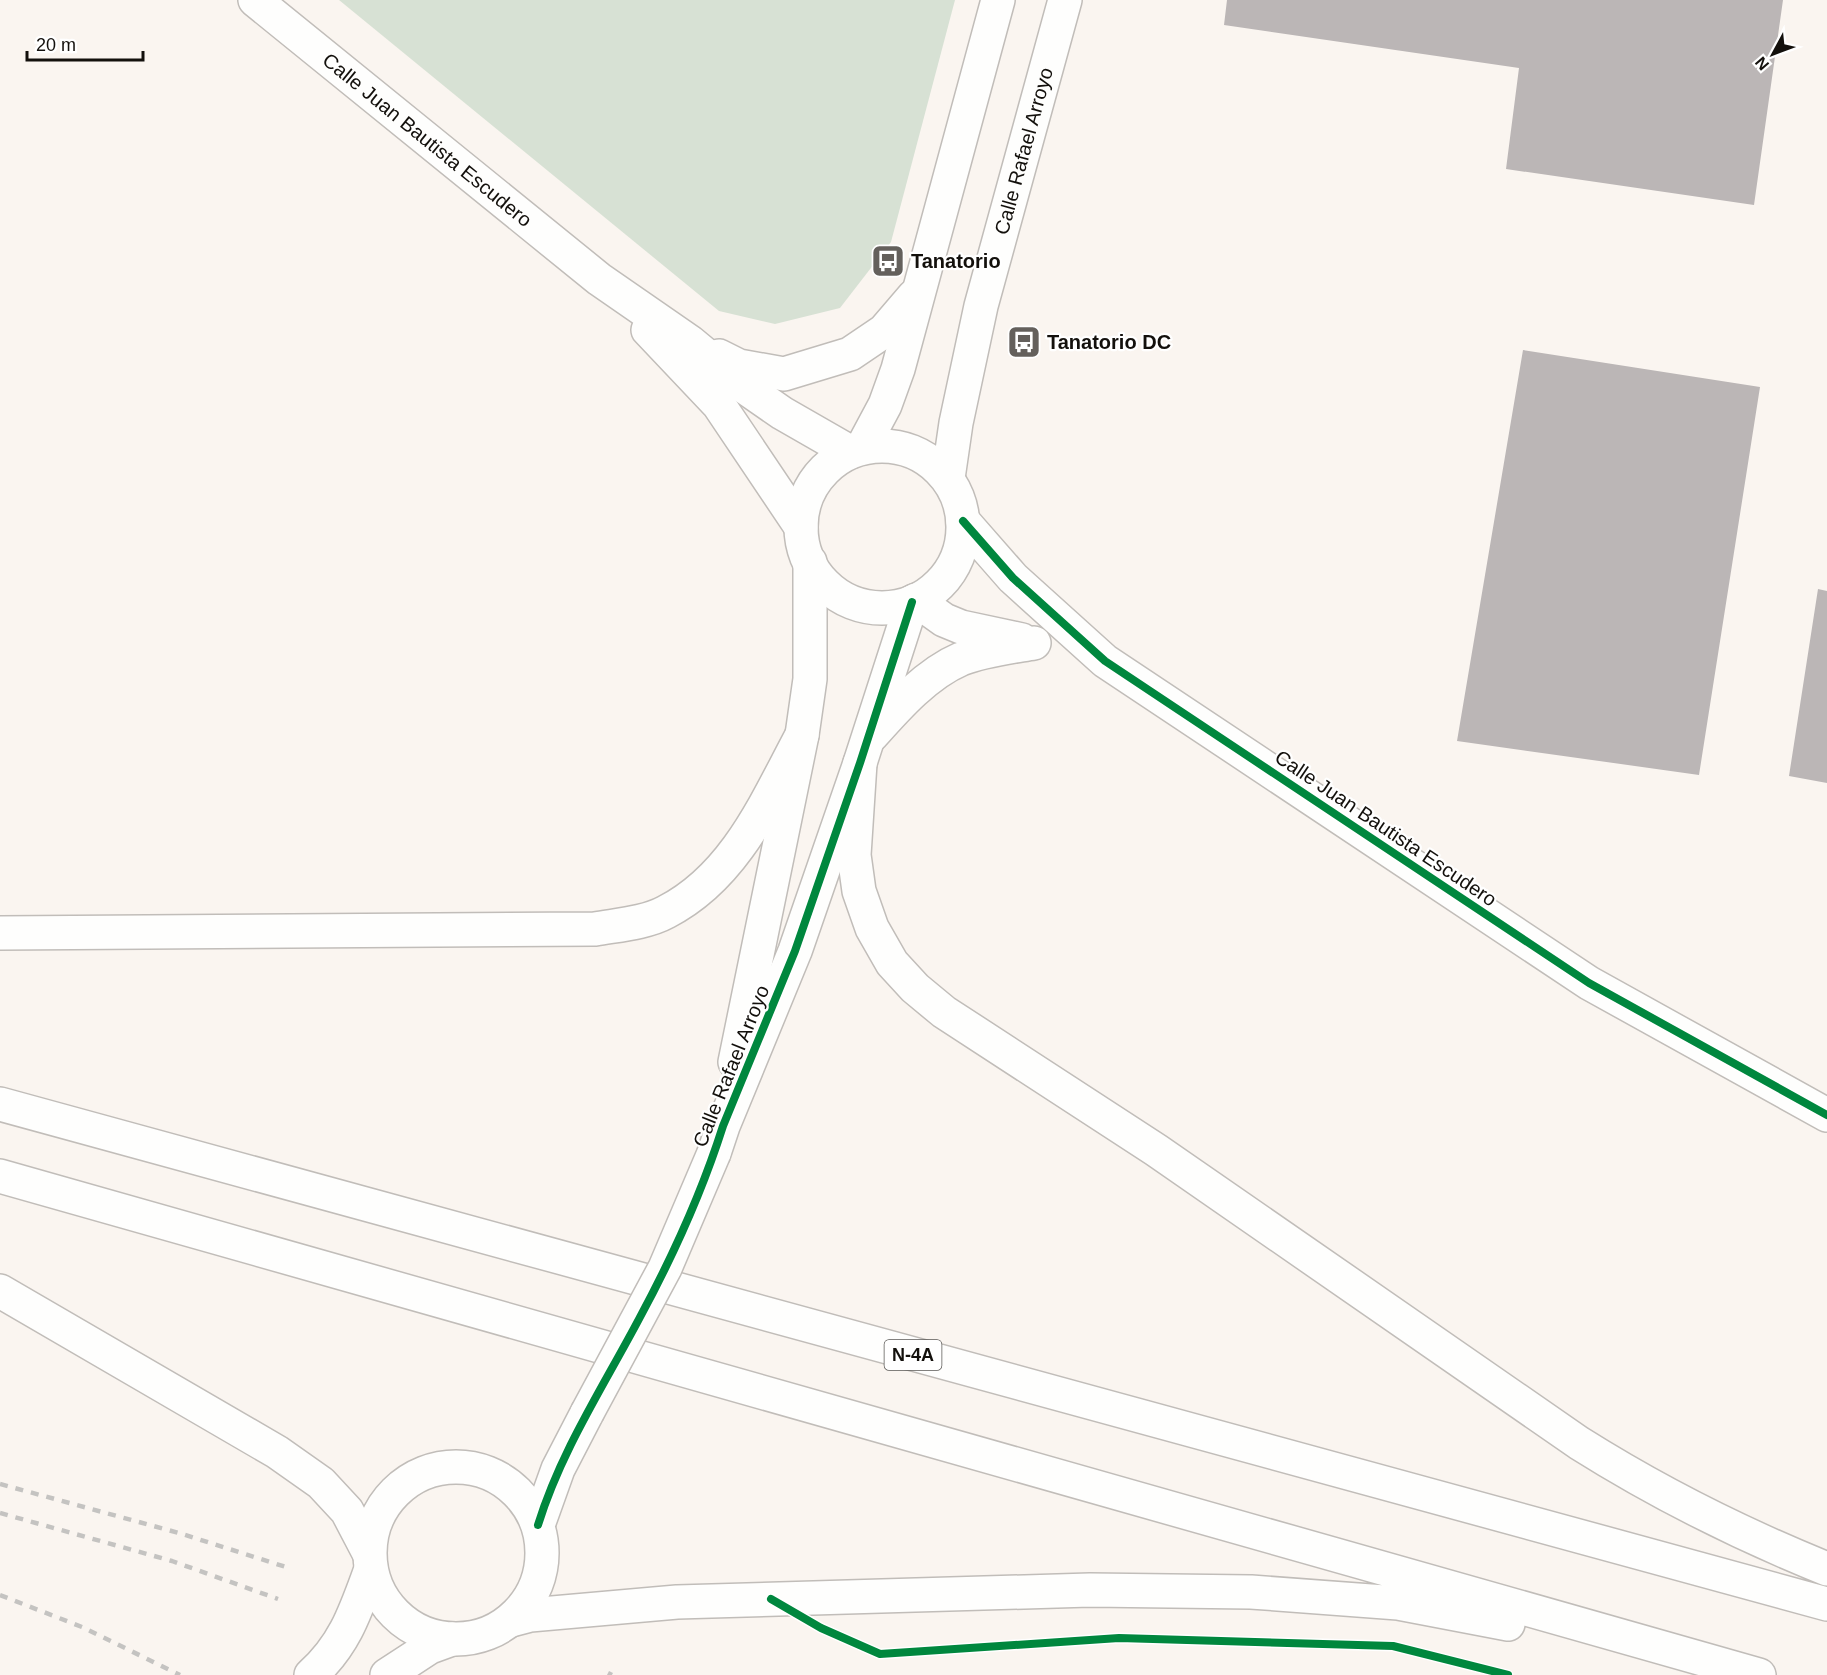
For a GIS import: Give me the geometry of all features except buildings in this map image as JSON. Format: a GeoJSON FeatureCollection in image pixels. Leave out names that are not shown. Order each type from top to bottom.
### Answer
{"type":"FeatureCollection","features":[{"type":"Feature","properties":{"kind":"main road","name":"Calle Juan Bautista Escudero"},"geometry":{"type":"LineString","coordinates":[[255,0],[599,279],[690,342],[743,386],[782,413],[856,450]]}},
{"type":"Feature","properties":{"kind":"main road"},"geometry":{"type":"LineString","coordinates":[[856,450],[900,448],[919,454],[948,478],[958,499],[963,521],[961,545],[948,575],[932,591],[914,601],[894,607],[874,607],[852,602],[830,588],[810,562],[801,527],[805,504],[812,487],[830,465],[856,450],[885,405],[921,287],[998,0]]}},
{"type":"Feature","properties":{"kind":"main road","name":"Calle Rafael Arroyo"},"geometry":{"type":"LineString","coordinates":[[948,478],[956,423],[981,306],[1065,0]]}},
{"type":"Feature","properties":{"kind":"main road","name":"Calle Juan Bautista Escudero"},"geometry":{"type":"LineString","coordinates":[[599,279],[719,405],[801,527]]}},
{"type":"Feature","properties":{"kind":"main road"},"geometry":{"type":"LineString","coordinates":[[690,342],[739,366],[784,374],[850,354],[884,331],[921,287]]}},
{"type":"Feature","properties":{"kind":"main road","name":"Calle Juan Bautista Escudero"},"geometry":{"type":"LineString","coordinates":[[963,521],[1012,579],[1105,661],[1589,983],[1827,1115]]}},
{"type":"Feature","properties":{"kind":"main road","name":"Calle Rafael Arroyo"},"geometry":{"type":"LineString","coordinates":[[718,1139],[802,735],[810,679],[810,562]]}},
{"type":"Feature","properties":{"kind":"main road","name":"Calle Juan Bautista Escudero"},"geometry":{"type":"LineString","coordinates":[[914,601],[944,620],[961,627],[1105,661]]}},
{"type":"Feature","properties":{"kind":"main road","name":"Calle Rafael Arroyo"},"geometry":{"type":"LineString","coordinates":[[538,1525],[554,1479],[581,1424],[665,1268],[795,951],[914,601]]}},
{"type":"Feature","properties":{"kind":"main road"},"geometry":{"type":"LineString","coordinates":[[1034,643],[963,658],[948,666],[897,707],[863,753],[854,855],[859,891],[872,928],[891,963],[944,1012],[1156,1150],[1482,1378],[1589,1449],[1659,1492],[1752,1538],[1827,1569]]}},
{"type":"Feature","properties":{"kind":"main road"},"geometry":{"type":"LineString","coordinates":[[0,933],[595,930],[627,923],[665,913],[718,872],[747,836],[802,735]]}},
{"type":"Feature","properties":{"kind":"main road","name":"N-4A"},"geometry":{"type":"LineString","coordinates":[[0,1104],[1827,1604]]}},
{"type":"Feature","properties":{"kind":"main road"},"geometry":{"type":"LineString","coordinates":[[0,1176],[572,1341],[1759,1675]]}},
{"type":"Feature","properties":{"kind":"main road"},"geometry":{"type":"LineString","coordinates":[[0,1291],[277,1452],[321,1483],[347,1511],[370,1561],[381,1596],[399,1618],[433,1636],[452,1640]]}},
{"type":"Feature","properties":{"kind":"main road","name":"Calle Rafael Arroyo"},"geometry":{"type":"LineString","coordinates":[[505,1481],[529,1472],[544,1462],[581,1424]]}},
{"type":"Feature","properties":{"kind":"main road"},"geometry":{"type":"LineString","coordinates":[[311,1675],[339,1645],[349,1629],[370,1561],[372,1532],[379,1512],[399,1488],[425,1472],[446,1466],[466,1466],[487,1472],[505,1481],[530,1508],[538,1525],[543,1550],[540,1576],[529,1601],[511,1620],[493,1631],[473,1638],[452,1640],[429,1647],[387,1675]]}},
{"type":"Feature","properties":{"kind":"main road"},"geometry":{"type":"LineString","coordinates":[[511,1620],[530,1615],[677,1602],[1090,1590],[1251,1592],[1398,1604],[1751,1675]]}},
{"type":"Feature","properties":{"kind":"shaded area"},"geometry":{"type":"Polygon","coordinates":[[[339,0],[955,0],[891,242],[840,308],[775,324],[719,311],[339,0]]]}},
{"type":"Feature","properties":{"kind":"railway"},"geometry":{"type":"LineString","coordinates":[[0,1484],[179,1533],[289,1568]]}},
{"type":"Feature","properties":{"kind":"railway"},"geometry":{"type":"LineString","coordinates":[[0,1513],[172,1561],[278,1599]]}},
{"type":"Feature","properties":{"kind":"railway"},"geometry":{"type":"LineString","coordinates":[[0,1595],[82,1627],[180,1675]]}},
{"type":"Feature","properties":{"kind":"railway"},"geometry":{"type":"LineString","coordinates":[[608,1673],[612,1675]]}},
{"type":"Feature","properties":{"kind":"cycle path"},"geometry":{"type":"LineString","coordinates":[[963,521],[1013,578],[1105,661],[1589,983],[1827,1115]]}},
{"type":"Feature","properties":{"kind":"cycle path"},"geometry":{"type":"LineString","coordinates":[[538,1525],[558,1471],[675,1249],[696,1200],[723,1126],[795,951],[860,763],[912,602]]}},
{"type":"Feature","properties":{"kind":"cycle path"},"geometry":{"type":"LineString","coordinates":[[771,1599],[821,1628],[880,1654],[1119,1638],[1393,1646],[1508,1675]]}},
{"type":"Feature","properties":{"kind":"place","name":"Tanatorio"},"geometry":{"type":"Point","coordinates":[888,261]}},
{"type":"Feature","properties":{"kind":"place","name":"Tanatorio DC"},"geometry":{"type":"Point","coordinates":[1024,342]}}]}
